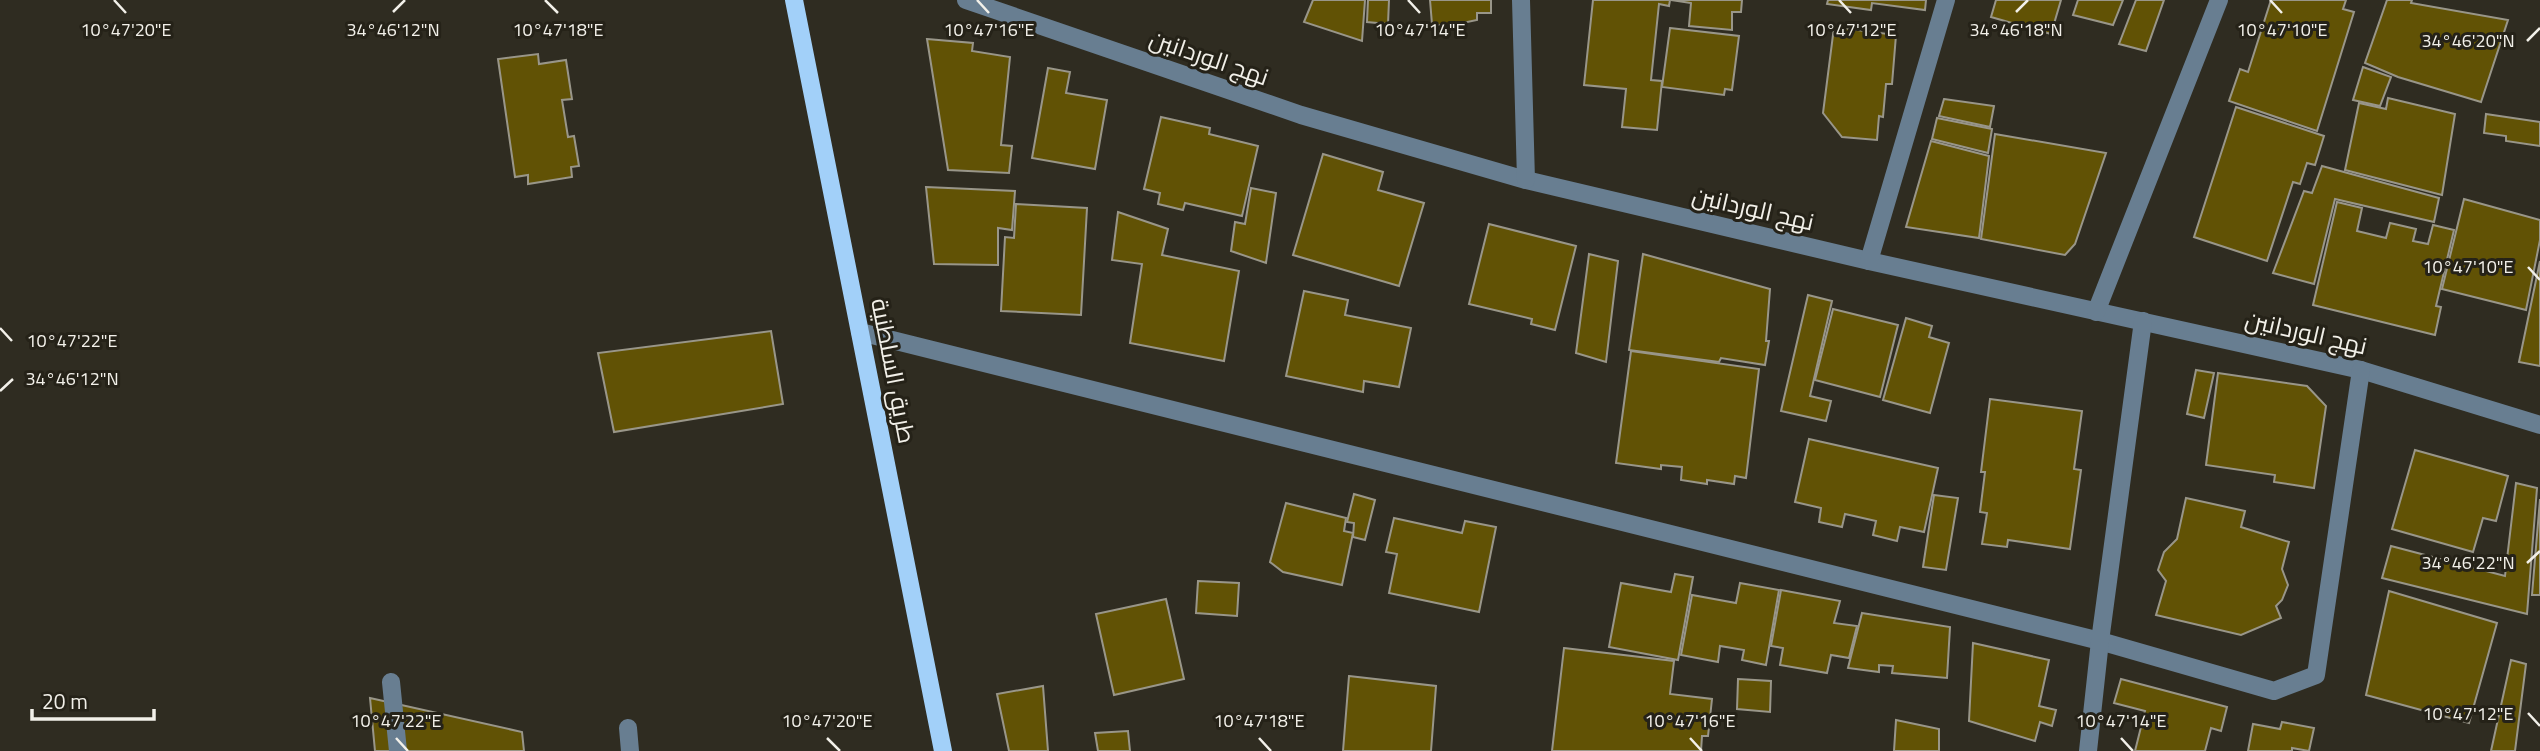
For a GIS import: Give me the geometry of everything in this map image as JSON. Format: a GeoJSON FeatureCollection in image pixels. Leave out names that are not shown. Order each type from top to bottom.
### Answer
{"type":"FeatureCollection","features":[{"type":"Feature","properties":{"kind":"main road","name":"طريق السلطنية"},"geometry":{"type":"LineString","coordinates":[[794,0],[943,751]]}},
{"type":"Feature","properties":{"kind":"street","name":"نهج الوردانين"},"geometry":{"type":"LineString","coordinates":[[966,0],[1300,115],[1526,180],[1869,261],[2361,370],[2540,425]]}},
{"type":"Feature","properties":{"kind":"street"},"geometry":{"type":"LineString","coordinates":[[1521,0],[1526,180]]}},
{"type":"Feature","properties":{"kind":"street"},"geometry":{"type":"LineString","coordinates":[[1869,261],[1947,0]]}},
{"type":"Feature","properties":{"kind":"street"},"geometry":{"type":"LineString","coordinates":[[2096,312],[2220,0]]}},
{"type":"Feature","properties":{"kind":"street"},"geometry":{"type":"LineString","coordinates":[[2088,751],[2143,321]]}},
{"type":"Feature","properties":{"kind":"street"},"geometry":{"type":"LineString","coordinates":[[860,332],[2100,641],[2274,691],[2316,675],[2361,370]]}},
{"type":"Feature","properties":{"kind":"street"},"geometry":{"type":"LineString","coordinates":[[391,682],[398,751]]}},
{"type":"Feature","properties":{"kind":"street"},"geometry":{"type":"LineString","coordinates":[[628,728],[630,751]]}},
{"type":"Feature","properties":{"kind":"building"},"geometry":{"type":"Polygon","coordinates":[[[1313,0],[1365,0],[1362,41],[1304,22],[1313,0]]]}},
{"type":"Feature","properties":{"kind":"building"},"geometry":{"type":"Polygon","coordinates":[[[1368,0],[1389,0],[1388,24],[1367,22],[1368,0]]]}},
{"type":"Feature","properties":{"kind":"building"},"geometry":{"type":"Polygon","coordinates":[[[1430,0],[1491,0],[1491,13],[1477,13],[1477,20],[1448,26],[1432,24],[1430,0]]]}},
{"type":"Feature","properties":{"kind":"building"},"geometry":{"type":"Polygon","coordinates":[[[1593,0],[1670,0],[1669,6],[1659,4],[1651,80],[1662,81],[1657,130],[1622,127],[1626,89],[1584,85],[1593,0]]]}},
{"type":"Feature","properties":{"kind":"building"},"geometry":{"type":"Polygon","coordinates":[[[1671,0],[1742,0],[1741,12],[1732,12],[1732,30],[1689,26],[1691,3],[1671,0]]]}},
{"type":"Feature","properties":{"kind":"building"},"geometry":{"type":"Polygon","coordinates":[[[1828,0],[1926,0],[1925,10],[1872,3],[1871,10],[1827,4],[1828,0]]]}},
{"type":"Feature","properties":{"kind":"building"},"geometry":{"type":"Polygon","coordinates":[[[1996,0],[2061,0],[2051,34],[1991,17],[1996,0]]]}},
{"type":"Feature","properties":{"kind":"building"},"geometry":{"type":"Polygon","coordinates":[[[2078,0],[2123,0],[2113,25],[2073,15],[2078,0]]]}},
{"type":"Feature","properties":{"kind":"building"},"geometry":{"type":"Polygon","coordinates":[[[2136,0],[2164,0],[2146,51],[2119,44],[2136,0]]]}},
{"type":"Feature","properties":{"kind":"building"},"geometry":{"type":"Polygon","coordinates":[[[2271,0],[2346,0],[2343,9],[2354,12],[2317,131],[2229,101],[2240,69],[2248,72],[2271,0]]]}},
{"type":"Feature","properties":{"kind":"building"},"geometry":{"type":"Polygon","coordinates":[[[2387,0],[2412,0],[2411,3],[2508,20],[2481,102],[2398,77],[2365,63],[2387,0]]]}},
{"type":"Feature","properties":{"kind":"building"},"geometry":{"type":"Polygon","coordinates":[[[1834,27],[1896,35],[1892,84],[1886,84],[1883,117],[1879,116],[1877,140],[1842,137],[1823,113],[1834,27]]]}},
{"type":"Feature","properties":{"kind":"building"},"geometry":{"type":"Polygon","coordinates":[[[1670,28],[1739,36],[1732,90],[1725,89],[1724,95],[1662,87],[1670,28]]]}},
{"type":"Feature","properties":{"kind":"building"},"geometry":{"type":"Polygon","coordinates":[[[927,39],[973,43],[972,51],[1010,57],[1001,145],[1012,146],[1009,173],[948,170],[927,39]]]}},
{"type":"Feature","properties":{"kind":"building"},"geometry":{"type":"Polygon","coordinates":[[[538,54],[539,64],[566,60],[572,99],[562,100],[568,137],[574,136],[579,166],[571,167],[572,177],[528,184],[528,175],[515,177],[498,59],[538,54]]]}},
{"type":"Feature","properties":{"kind":"building"},"geometry":{"type":"Polygon","coordinates":[[[2363,67],[2391,77],[2380,106],[2353,100],[2363,67]]]}},
{"type":"Feature","properties":{"kind":"building"},"geometry":{"type":"Polygon","coordinates":[[[1048,68],[1070,72],[1066,93],[1107,100],[1095,169],[1032,158],[1048,68]]]}},
{"type":"Feature","properties":{"kind":"building"},"geometry":{"type":"Polygon","coordinates":[[[2388,98],[2455,114],[2442,195],[2345,170],[2359,103],[2386,109],[2388,98]]]}},
{"type":"Feature","properties":{"kind":"building"},"geometry":{"type":"Polygon","coordinates":[[[1944,99],[1994,106],[1990,127],[1939,116],[1944,99]]]}},
{"type":"Feature","properties":{"kind":"building"},"geometry":{"type":"Polygon","coordinates":[[[2236,107],[2324,136],[2315,165],[2307,163],[2300,184],[2293,182],[2267,261],[2194,237],[2236,107]]]}},
{"type":"Feature","properties":{"kind":"building"},"geometry":{"type":"Polygon","coordinates":[[[2486,114],[2540,122],[2540,146],[2506,141],[2506,136],[2484,133],[2486,114]]]}},
{"type":"Feature","properties":{"kind":"building"},"geometry":{"type":"Polygon","coordinates":[[[1161,117],[1210,128],[1209,134],[1258,146],[1242,216],[1185,203],[1183,210],[1158,204],[1160,193],[1144,189],[1161,117]]]}},
{"type":"Feature","properties":{"kind":"building"},"geometry":{"type":"Polygon","coordinates":[[[1937,118],[1992,129],[1988,153],[1932,139],[1937,118]]]}},
{"type":"Feature","properties":{"kind":"building"},"geometry":{"type":"Polygon","coordinates":[[[1995,134],[2106,153],[2075,244],[2065,255],[1981,239],[1995,134]]]}},
{"type":"Feature","properties":{"kind":"building"},"geometry":{"type":"Polygon","coordinates":[[[1931,141],[1989,156],[1979,238],[1906,227],[1931,141]]]}},
{"type":"Feature","properties":{"kind":"building"},"geometry":{"type":"Polygon","coordinates":[[[1323,154],[1383,172],[1378,190],[1424,203],[1399,286],[1293,255],[1323,154]]]}},
{"type":"Feature","properties":{"kind":"building"},"geometry":{"type":"Polygon","coordinates":[[[2322,166],[2439,198],[2434,222],[2335,199],[2314,284],[2273,273],[2304,191],[2312,193],[2322,166]]]}},
{"type":"Feature","properties":{"kind":"building"},"geometry":{"type":"Polygon","coordinates":[[[926,187],[1015,191],[1012,230],[998,228],[998,265],[934,264],[926,187]]]}},
{"type":"Feature","properties":{"kind":"building"},"geometry":{"type":"Polygon","coordinates":[[[1251,188],[1276,193],[1266,263],[1231,251],[1235,222],[1245,224],[1251,188]]]}},
{"type":"Feature","properties":{"kind":"building"},"geometry":{"type":"Polygon","coordinates":[[[2464,199],[2540,220],[2540,240],[2526,310],[2442,289],[2464,199]]]}},
{"type":"Feature","properties":{"kind":"building"},"geometry":{"type":"Polygon","coordinates":[[[2337,202],[2362,208],[2357,231],[2386,238],[2390,223],[2416,229],[2413,241],[2428,244],[2433,225],[2454,230],[2436,306],[2441,307],[2435,335],[2313,305],[2337,202]]]}},
{"type":"Feature","properties":{"kind":"building"},"geometry":{"type":"Polygon","coordinates":[[[1016,204],[1087,208],[1081,315],[1001,311],[1005,237],[1014,238],[1016,204]]]}},
{"type":"Feature","properties":{"kind":"building"},"geometry":{"type":"Polygon","coordinates":[[[1118,212],[1168,229],[1162,255],[1239,271],[1224,361],[1130,343],[1142,264],[1112,260],[1118,212]]]}},
{"type":"Feature","properties":{"kind":"building"},"geometry":{"type":"Polygon","coordinates":[[[1489,224],[1576,246],[1555,330],[1531,324],[1532,319],[1469,304],[1489,224]]]}},
{"type":"Feature","properties":{"kind":"building"},"geometry":{"type":"Polygon","coordinates":[[[1589,254],[1618,261],[1606,362],[1576,353],[1589,254]]]}},
{"type":"Feature","properties":{"kind":"building"},"geometry":{"type":"Polygon","coordinates":[[[1643,254],[1770,289],[1766,341],[1769,341],[1765,365],[1721,358],[1719,362],[1629,350],[1643,254]]]}},
{"type":"Feature","properties":{"kind":"building"},"geometry":{"type":"Polygon","coordinates":[[[2540,261],[2540,366],[2519,362],[2540,261]]]}},
{"type":"Feature","properties":{"kind":"building"},"geometry":{"type":"Polygon","coordinates":[[[1304,291],[1348,300],[1345,315],[1411,328],[1399,387],[1364,381],[1363,392],[1286,376],[1304,291]]]}},
{"type":"Feature","properties":{"kind":"building"},"geometry":{"type":"Polygon","coordinates":[[[1808,295],[1832,301],[1810,396],[1831,401],[1826,421],[1781,411],[1808,295]]]}},
{"type":"Feature","properties":{"kind":"building"},"geometry":{"type":"Polygon","coordinates":[[[1833,309],[1898,325],[1880,397],[1815,380],[1833,309]]]}},
{"type":"Feature","properties":{"kind":"building"},"geometry":{"type":"Polygon","coordinates":[[[1906,318],[1932,326],[1929,337],[1949,343],[1930,413],[1883,400],[1906,318]]]}},
{"type":"Feature","properties":{"kind":"building"},"geometry":{"type":"Polygon","coordinates":[[[771,331],[783,404],[614,432],[598,353],[771,331]]]}},
{"type":"Feature","properties":{"kind":"building"},"geometry":{"type":"Polygon","coordinates":[[[1631,351],[1759,369],[1746,478],[1735,476],[1734,484],[1707,480],[1707,484],[1681,480],[1682,467],[1661,465],[1661,469],[1616,463],[1631,351]]]}},
{"type":"Feature","properties":{"kind":"building"},"geometry":{"type":"Polygon","coordinates":[[[2196,370],[2214,373],[2204,418],[2187,414],[2196,370]]]}},
{"type":"Feature","properties":{"kind":"building"},"geometry":{"type":"Polygon","coordinates":[[[2218,373],[2307,386],[2326,406],[2314,488],[2274,482],[2275,475],[2206,465],[2218,373]]]}},
{"type":"Feature","properties":{"kind":"building"},"geometry":{"type":"Polygon","coordinates":[[[1990,399],[2082,411],[2074,469],[2081,470],[2070,549],[2008,540],[2007,547],[1982,544],[1987,513],[1980,512],[1985,472],[1981,472],[1990,399]]]}},
{"type":"Feature","properties":{"kind":"building"},"geometry":{"type":"Polygon","coordinates":[[[1809,439],[1938,468],[1924,532],[1900,527],[1897,541],[1873,535],[1876,521],[1845,514],[1842,527],[1819,522],[1821,508],[1795,502],[1809,439]]]}},
{"type":"Feature","properties":{"kind":"building"},"geometry":{"type":"Polygon","coordinates":[[[2415,450],[2508,476],[2496,521],[2483,518],[2473,552],[2392,529],[2415,450]]]}},
{"type":"Feature","properties":{"kind":"building"},"geometry":{"type":"Polygon","coordinates":[[[2516,483],[2537,488],[2527,614],[2382,578],[2391,546],[2505,576],[2516,483]]]}},
{"type":"Feature","properties":{"kind":"building"},"geometry":{"type":"Polygon","coordinates":[[[1354,494],[1375,500],[1365,540],[1353,537],[1354,523],[1347,522],[1354,494]]]}},
{"type":"Feature","properties":{"kind":"building"},"geometry":{"type":"Polygon","coordinates":[[[1934,495],[1958,498],[1946,570],[1923,567],[1934,495]]]}},
{"type":"Feature","properties":{"kind":"building"},"geometry":{"type":"Polygon","coordinates":[[[2186,498],[2245,511],[2241,527],[2289,542],[2282,569],[2288,585],[2282,600],[2276,606],[2281,618],[2241,635],[2156,615],[2166,581],[2158,570],[2164,552],[2177,539],[2186,498]]]}},
{"type":"Feature","properties":{"kind":"building"},"geometry":{"type":"Polygon","coordinates":[[[2540,499],[2540,595],[2532,595],[2540,499]]]}},
{"type":"Feature","properties":{"kind":"building"},"geometry":{"type":"Polygon","coordinates":[[[1286,503],[1346,518],[1344,531],[1353,533],[1342,585],[1283,572],[1270,562],[1286,503]]]}},
{"type":"Feature","properties":{"kind":"building"},"geometry":{"type":"Polygon","coordinates":[[[1394,518],[1462,533],[1465,521],[1496,527],[1479,612],[1389,593],[1397,554],[1386,552],[1394,518]]]}},
{"type":"Feature","properties":{"kind":"building"},"geometry":{"type":"Polygon","coordinates":[[[1675,574],[1693,577],[1678,660],[1609,647],[1621,583],[1671,592],[1675,574]]]}},
{"type":"Feature","properties":{"kind":"building"},"geometry":{"type":"Polygon","coordinates":[[[1198,581],[1239,583],[1237,616],[1196,613],[1198,581]]]}},
{"type":"Feature","properties":{"kind":"building"},"geometry":{"type":"Polygon","coordinates":[[[1740,583],[1779,590],[1766,665],[1742,660],[1744,650],[1720,646],[1718,662],[1681,655],[1692,595],[1736,603],[1740,583]]]}},
{"type":"Feature","properties":{"kind":"building"},"geometry":{"type":"Polygon","coordinates":[[[1781,590],[1840,601],[1834,623],[1857,626],[1849,658],[1831,655],[1827,673],[1780,665],[1783,648],[1771,646],[1781,590]]]}},
{"type":"Feature","properties":{"kind":"building"},"geometry":{"type":"Polygon","coordinates":[[[2389,591],[2497,623],[2469,723],[2366,695],[2389,591]]]}},
{"type":"Feature","properties":{"kind":"building"},"geometry":{"type":"Polygon","coordinates":[[[1166,599],[1184,679],[1114,695],[1096,614],[1166,599]]]}},
{"type":"Feature","properties":{"kind":"building"},"geometry":{"type":"Polygon","coordinates":[[[1862,613],[1950,627],[1947,678],[1892,673],[1893,666],[1879,665],[1879,672],[1848,668],[1862,613]]]}},
{"type":"Feature","properties":{"kind":"building"},"geometry":{"type":"Polygon","coordinates":[[[1973,643],[2049,660],[2039,706],[2056,710],[2052,726],[2040,722],[2035,741],[1969,721],[1973,643]]]}},
{"type":"Feature","properties":{"kind":"building"},"geometry":{"type":"Polygon","coordinates":[[[1564,648],[1674,661],[1670,694],[1712,699],[1708,736],[1702,736],[1701,751],[1552,751],[1564,648]]]}},
{"type":"Feature","properties":{"kind":"building"},"geometry":{"type":"Polygon","coordinates":[[[2511,660],[2526,664],[2515,751],[2491,751],[2511,660]]]}},
{"type":"Feature","properties":{"kind":"building"},"geometry":{"type":"Polygon","coordinates":[[[1349,676],[1436,686],[1431,751],[1343,751],[1349,676]]]}},
{"type":"Feature","properties":{"kind":"building"},"geometry":{"type":"Polygon","coordinates":[[[1738,679],[1771,681],[1770,712],[1737,709],[1738,679]]]}},
{"type":"Feature","properties":{"kind":"building"},"geometry":{"type":"Polygon","coordinates":[[[2121,679],[2227,707],[2221,731],[2211,728],[2205,751],[2135,751],[2145,711],[2114,703],[2121,679]]]}},
{"type":"Feature","properties":{"kind":"building"},"geometry":{"type":"Polygon","coordinates":[[[1043,686],[1048,751],[1009,751],[997,694],[1043,686]]]}},
{"type":"Feature","properties":{"kind":"building"},"geometry":{"type":"Polygon","coordinates":[[[370,698],[522,732],[524,751],[375,751],[370,698]]]}},
{"type":"Feature","properties":{"kind":"building"},"geometry":{"type":"Polygon","coordinates":[[[1896,720],[1939,729],[1939,751],[1894,751],[1896,720]]]}},
{"type":"Feature","properties":{"kind":"building"},"geometry":{"type":"Polygon","coordinates":[[[2282,722],[2314,728],[2309,751],[2292,748],[2292,751],[2248,751],[2253,724],[2280,729],[2282,722]]]}},
{"type":"Feature","properties":{"kind":"building"},"geometry":{"type":"Polygon","coordinates":[[[1128,731],[1130,751],[1098,751],[1095,733],[1128,731]]]}}]}
